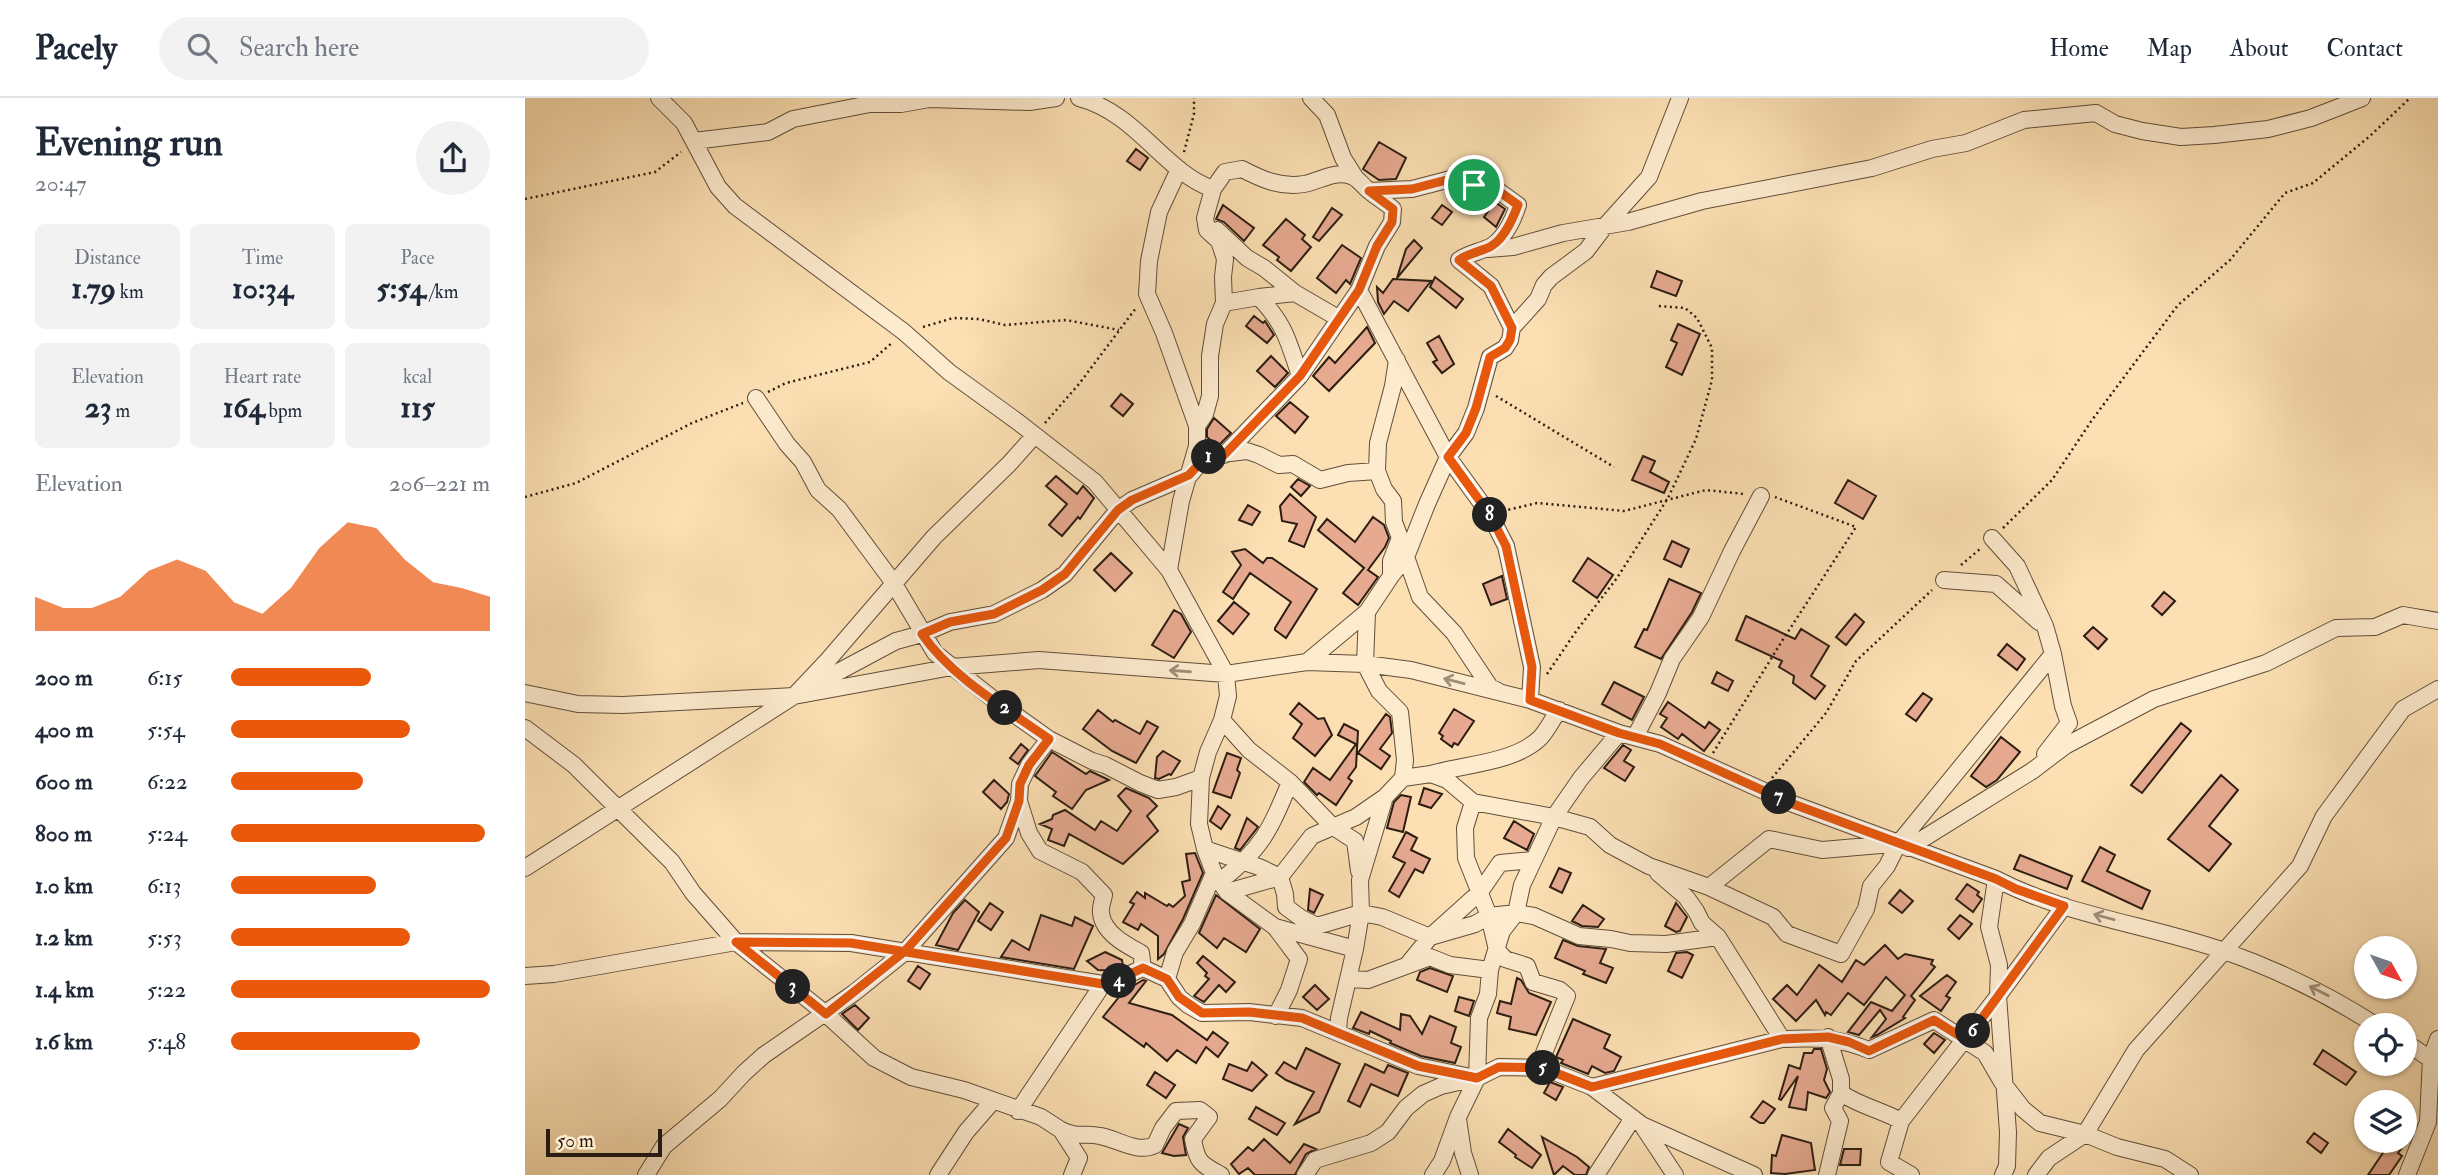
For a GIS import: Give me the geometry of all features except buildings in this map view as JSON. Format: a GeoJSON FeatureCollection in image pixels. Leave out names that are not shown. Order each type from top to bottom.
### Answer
{"type":"FeatureCollection","features":[{"type":"Feature","properties":{"kind":"street"},"geometry":{"type":"LineString","coordinates":[[659,98],[684,123],[718,187],[735,206],[904,332],[949,372],[1095,482],[1169,570],[1226,674],[1227,696],[1222,720],[1208,752],[1201,778],[1199,824],[1205,849],[1221,882],[1275,927],[1299,959],[1289,990],[1276,1016]]}},
{"type":"Feature","properties":{"kind":"street"},"geometry":{"type":"LineString","coordinates":[[694,141],[768,132],[793,119],[870,104],[901,104],[929,99],[1029,102],[1056,98]]}},
{"type":"Feature","properties":{"kind":"street"},"geometry":{"type":"LineString","coordinates":[[1079,98],[1098,104],[1134,127],[1179,169],[1203,185],[1213,188]]}},
{"type":"Feature","properties":{"kind":"street"},"geometry":{"type":"LineString","coordinates":[[1224,455],[1300,376],[1359,290],[1377,246],[1392,222],[1393,209],[1355,177],[1343,158],[1327,115],[1311,98]]}},
{"type":"Feature","properties":{"kind":"street"},"geometry":{"type":"LineString","coordinates":[[1307,662],[1367,612],[1406,556],[1448,457],[1466,433],[1490,357],[1505,348],[1512,328],[1538,299],[1551,277],[1585,251],[1649,177],[1679,98]]}},
{"type":"Feature","properties":{"kind":"street"},"geometry":{"type":"LineString","coordinates":[[1512,328],[1491,286],[1459,260],[1469,253],[1513,247],[1563,233],[1627,222],[1702,201],[1872,168],[1932,149],[1966,143],[2024,120],[2096,113],[2115,124],[2181,138],[2268,129],[2311,118],[2362,98]]}},
{"type":"Feature","properties":{"kind":"street"},"geometry":{"type":"LineString","coordinates":[[1169,570],[1181,501],[1196,446],[1197,426],[1147,294],[1149,261],[1159,212],[1179,169]]}},
{"type":"Feature","properties":{"kind":"street"},"geometry":{"type":"LineString","coordinates":[[1197,426],[1205,414],[1210,396],[1210,356],[1215,324],[1224,303],[1225,259],[1219,241],[1207,230],[1205,218],[1213,188],[1224,172],[1242,169],[1264,181],[1287,184],[1304,184],[1320,177],[1343,174],[1355,177]]}},
{"type":"Feature","properties":{"kind":"street"},"geometry":{"type":"LineString","coordinates":[[1369,191],[1412,189],[1462,176],[1474,185],[1493,187],[1518,205],[1504,234],[1488,249]]}},
{"type":"Feature","properties":{"kind":"street"},"geometry":{"type":"LineString","coordinates":[[1205,218],[1247,258],[1264,268],[1294,293],[1338,318]]}},
{"type":"Feature","properties":{"kind":"street"},"geometry":{"type":"LineString","coordinates":[[1359,290],[1448,457],[1490,515],[1506,546],[1532,667],[1530,700]]}},
{"type":"Feature","properties":{"kind":"street"},"geometry":{"type":"LineString","coordinates":[[1224,303],[1294,293]]}},
{"type":"Feature","properties":{"kind":"street"},"geometry":{"type":"LineString","coordinates":[[1259,297],[1277,316],[1289,340],[1300,376]]}},
{"type":"Feature","properties":{"kind":"street"},"geometry":{"type":"LineString","coordinates":[[1391,576],[1391,561],[1399,538],[1392,501],[1377,471],[1378,443],[1397,360]]}},
{"type":"Feature","properties":{"kind":"street"},"geometry":{"type":"LineString","coordinates":[[756,398],[787,444],[803,462],[818,490],[839,509],[893,582],[935,653],[1049,739],[1092,761],[1158,790],[1201,778]]}},
{"type":"Feature","properties":{"kind":"street"},"geometry":{"type":"LineString","coordinates":[[794,696],[893,582],[1034,436]]}},
{"type":"Feature","properties":{"kind":"street"},"geometry":{"type":"LineString","coordinates":[[525,868],[794,696],[896,641],[950,622],[994,614],[1042,590],[1065,574],[1118,510],[1132,500],[1189,475],[1201,462],[1213,456],[1247,451],[1279,465],[1293,464],[1320,480],[1348,473],[1377,471]]}},
{"type":"Feature","properties":{"kind":"street"},"geometry":{"type":"LineString","coordinates":[[1433,1175],[1442,1161],[1458,1117],[1477,1078],[1479,1018],[1488,993],[1490,970],[1502,931],[1516,913],[1522,885],[1533,860],[1554,817],[1581,778],[1627,735],[1658,693],[1672,659],[1700,617],[1761,496]]}},
{"type":"Feature","properties":{"kind":"street"},"geometry":{"type":"LineString","coordinates":[[1992,538],[2017,566],[2045,626],[2069,723],[2032,771]]}},
{"type":"Feature","properties":{"kind":"street"},"geometry":{"type":"LineString","coordinates":[[1406,556],[1420,597],[1454,633],[1490,687],[1503,693]]}},
{"type":"Feature","properties":{"kind":"street"},"geometry":{"type":"LineString","coordinates":[[1944,580],[1996,584],[2045,626]]}},
{"type":"Feature","properties":{"kind":"street"},"geometry":{"type":"LineString","coordinates":[[1221,882],[1280,877],[1312,836],[1356,817],[1385,797],[1403,778],[1405,760],[1400,712],[1379,691],[1365,664],[1367,612]]}},
{"type":"Feature","properties":{"kind":"street"},"geometry":{"type":"LineString","coordinates":[[1709,887],[1769,839],[1822,850],[1903,846],[2032,771],[2065,746],[2154,699],[2266,663],[2336,628],[2375,627],[2403,615],[2438,621]]}},
{"type":"Feature","properties":{"kind":"street"},"geometry":{"type":"LineString","coordinates":[[1431,774],[1447,780],[1473,802],[1554,817],[1590,827],[1610,845],[1649,866],[1709,887],[1773,917],[1787,934],[1841,954],[1866,909],[1871,886],[2053,654]]}},
{"type":"Feature","properties":{"kind":"street"},"geometry":{"type":"LineString","coordinates":[[525,693],[578,705],[794,696],[952,667],[1039,660],[1226,674],[1307,662],[1365,664],[1411,670],[1530,700],[1660,744],[1761,789],[2016,889],[2064,906],[2224,951],[2315,988],[2356,1013]]}},
{"type":"Feature","properties":{"kind":"street"},"geometry":{"type":"LineString","coordinates":[[2036,1175],[2049,1158],[2085,1134],[2136,1050],[2300,866],[2324,816],[2403,709],[2438,689]]}},
{"type":"Feature","properties":{"kind":"street"},"geometry":{"type":"LineString","coordinates":[[1403,778],[1508,757],[1542,737],[1559,710]]}},
{"type":"Feature","properties":{"kind":"street"},"geometry":{"type":"LineString","coordinates":[[1222,720],[1249,750],[1290,782],[1332,826],[1355,841],[1360,880],[1360,913],[1338,1033]]}},
{"type":"Feature","properties":{"kind":"street"},"geometry":{"type":"LineString","coordinates":[[525,728],[574,765],[672,862],[693,893],[736,942],[826,1014],[874,1058],[911,1077],[964,1090],[1041,1117],[1075,1136],[1095,1135],[1147,1149],[1155,1145],[1163,1128],[1176,1111],[1200,1110],[1209,1117],[1193,1139],[1197,1157],[1205,1167],[1221,1175]]}},
{"type":"Feature","properties":{"kind":"street"},"geometry":{"type":"LineString","coordinates":[[646,1175],[664,1146],[720,1100],[764,1055],[826,1014],[905,951],[1006,838],[1019,801],[1020,784],[1029,765],[1049,739]]}},
{"type":"Feature","properties":{"kind":"street"},"geometry":{"type":"LineString","coordinates":[[1167,979],[1175,952],[1221,882],[1244,863],[1266,836],[1290,782]]}},
{"type":"Feature","properties":{"kind":"street"},"geometry":{"type":"LineString","coordinates":[[1360,880],[1385,797]]}},
{"type":"Feature","properties":{"kind":"street"},"geometry":{"type":"LineString","coordinates":[[1019,801],[1029,833],[1040,851],[1082,872],[1095,884],[1104,895],[1101,913],[1106,925],[1120,942],[1141,953],[1143,968]]}},
{"type":"Feature","properties":{"kind":"street"},"geometry":{"type":"LineString","coordinates":[[1473,802],[1465,828],[1466,858],[1489,916],[1497,950],[1505,959],[1527,966],[1533,982],[1560,990],[1567,996],[1538,1068]]}},
{"type":"Feature","properties":{"kind":"street"},"geometry":{"type":"LineString","coordinates":[[1205,849],[1280,877]]}},
{"type":"Feature","properties":{"kind":"street"},"geometry":{"type":"LineString","coordinates":[[1408,964],[1430,937],[1480,892],[1500,863],[1533,860]]}},
{"type":"Feature","properties":{"kind":"street"},"geometry":{"type":"LineString","coordinates":[[1649,866],[1686,897],[1702,923],[1718,937],[1782,1039]]}},
{"type":"Feature","properties":{"kind":"street"},"geometry":{"type":"LineString","coordinates":[[1280,877],[1286,907],[1317,926],[1360,913],[1383,917],[1430,937],[1489,916],[1516,913],[1534,916],[1579,936],[1630,943],[1666,944],[1718,937]]}},
{"type":"Feature","properties":{"kind":"street"},"geometry":{"type":"LineString","coordinates":[[1996,879],[1989,927],[1999,965],[1997,996],[2008,1132],[2007,1166],[2003,1175]]}},
{"type":"Feature","properties":{"kind":"street"},"geometry":{"type":"LineString","coordinates":[[1911,1175],[1889,1162],[1901,1121],[1966,1040],[2064,906]]}},
{"type":"Feature","properties":{"kind":"street"},"geometry":{"type":"LineString","coordinates":[[1275,927],[1355,949]]}},
{"type":"Feature","properties":{"kind":"street"},"geometry":{"type":"LineString","coordinates":[[525,976],[554,974],[736,942],[851,943],[1103,984],[1124,981],[1143,968],[1167,979],[1179,997],[1202,1013],[1249,1012],[1302,1018],[1418,1066],[1477,1078]]}},
{"type":"Feature","properties":{"kind":"street"},"geometry":{"type":"LineString","coordinates":[[1348,979],[1368,980],[1430,957],[1450,965],[1490,970]]}},
{"type":"Feature","properties":{"kind":"street"},"geometry":{"type":"LineString","coordinates":[[1018,1111],[1103,984]]}},
{"type":"Feature","properties":{"kind":"street"},"geometry":{"type":"LineString","coordinates":[[1592,1087],[1782,1039],[1828,1037],[1869,1051],[1934,1020],[1985,1053],[2023,1109],[2040,1123],[2165,1159],[2190,1175]]}},
{"type":"Feature","properties":{"kind":"street"},"geometry":{"type":"LineString","coordinates":[[1825,1174],[1840,1121],[1833,1108],[1841,1093],[1841,1079],[1828,1037]]}},
{"type":"Feature","properties":{"kind":"street"},"geometry":{"type":"LineString","coordinates":[[2407,1175],[2428,1122],[2438,1039]]}},
{"type":"Feature","properties":{"kind":"street"},"geometry":{"type":"LineString","coordinates":[[2417,1050],[2434,1061]]}},
{"type":"Feature","properties":{"kind":"street"},"geometry":{"type":"LineString","coordinates":[[1305,1175],[1315,1160],[1371,1143],[1388,1132],[1406,1108],[1423,1094],[1441,1086],[1477,1078],[1499,1067],[1538,1068],[1592,1087],[1637,1121],[1754,1175]]}},
{"type":"Feature","properties":{"kind":"street"},"geometry":{"type":"LineString","coordinates":[[1841,1093],[1859,1105],[1878,1109],[1901,1121]]}},
{"type":"Feature","properties":{"kind":"street"},"geometry":{"type":"LineString","coordinates":[[938,1175],[966,1132],[992,1102]]}},
{"type":"Feature","properties":{"kind":"street"},"geometry":{"type":"LineString","coordinates":[[1458,1117],[1463,1153],[1470,1175]]}},
{"type":"Feature","properties":{"kind":"street"},"geometry":{"type":"LineString","coordinates":[[1596,1175],[1637,1121]]}},
{"type":"Feature","properties":{"kind":"street"},"geometry":{"type":"LineString","coordinates":[[1637,1121],[1675,1175]]}},
{"type":"Feature","properties":{"kind":"street"},"geometry":{"type":"LineString","coordinates":[[1061,1130],[1079,1158],[1077,1173]]}},
{"type":"Feature","properties":{"kind":"path"},"geometry":{"type":"LineString","coordinates":[[1179,169],[1193,114],[1194,98]]}},
{"type":"Feature","properties":{"kind":"path"},"geometry":{"type":"LineString","coordinates":[[1761,789],[1826,713],[1856,661],[2052,480],[2092,420],[2178,305],[2230,260],[2285,193],[2313,183],[2370,136],[2410,98]]}},
{"type":"Feature","properties":{"kind":"path"},"geometry":{"type":"LineString","coordinates":[[525,199],[655,172],[694,141]]}},
{"type":"Feature","properties":{"kind":"path"},"geometry":{"type":"LineString","coordinates":[[1034,436],[1079,384],[1147,294]]}},
{"type":"Feature","properties":{"kind":"path"},"geometry":{"type":"LineString","coordinates":[[1546,677],[1668,498],[1696,439],[1712,380],[1712,348],[1697,318],[1685,309],[1658,306]]}},
{"type":"Feature","properties":{"kind":"path"},"geometry":{"type":"LineString","coordinates":[[525,497],[576,483],[692,424],[786,383],[870,362],[904,332],[953,318],[979,319],[1005,325],[1066,320],[1119,330]]}},
{"type":"Feature","properties":{"kind":"path"},"geometry":{"type":"LineString","coordinates":[[1481,387],[1614,467]]}},
{"type":"Feature","properties":{"kind":"path"},"geometry":{"type":"LineString","coordinates":[[1490,515],[1537,503],[1624,511],[1706,490],[1783,498],[1856,527],[1781,640],[1706,765]]}},
{"type":"Feature","properties":{"kind":"route"},"geometry":{"type":"LineString","coordinates":[[1474,185],[1462,176],[1412,189],[1369,191],[1393,209],[1392,222],[1377,246],[1359,290],[1300,376],[1224,455],[1213,456],[1201,462],[1189,475],[1173,484],[1146,493],[1118,510],[1065,574],[1042,590],[994,614],[950,622],[922,634],[935,653],[1049,739],[1029,765],[1020,784],[1019,801],[1006,838],[905,951],[826,1014],[736,942],[851,943],[905,951],[993,965],[1103,984],[1124,981],[1143,968],[1167,979],[1179,997],[1202,1013],[1249,1012],[1302,1018],[1418,1066],[1477,1078],[1499,1067],[1543,1068],[1592,1087],[1782,1039],[1828,1037],[1869,1051],[1934,1020],[1966,1040],[2064,906],[1793,804],[1660,744],[1619,733],[1530,700],[1532,667],[1506,546],[1490,515],[1448,457],[1466,433],[1490,357],[1505,348],[1512,328],[1491,286],[1459,260],[1469,253],[1488,249],[1504,234],[1518,205],[1493,187],[1474,185]]}}]}
